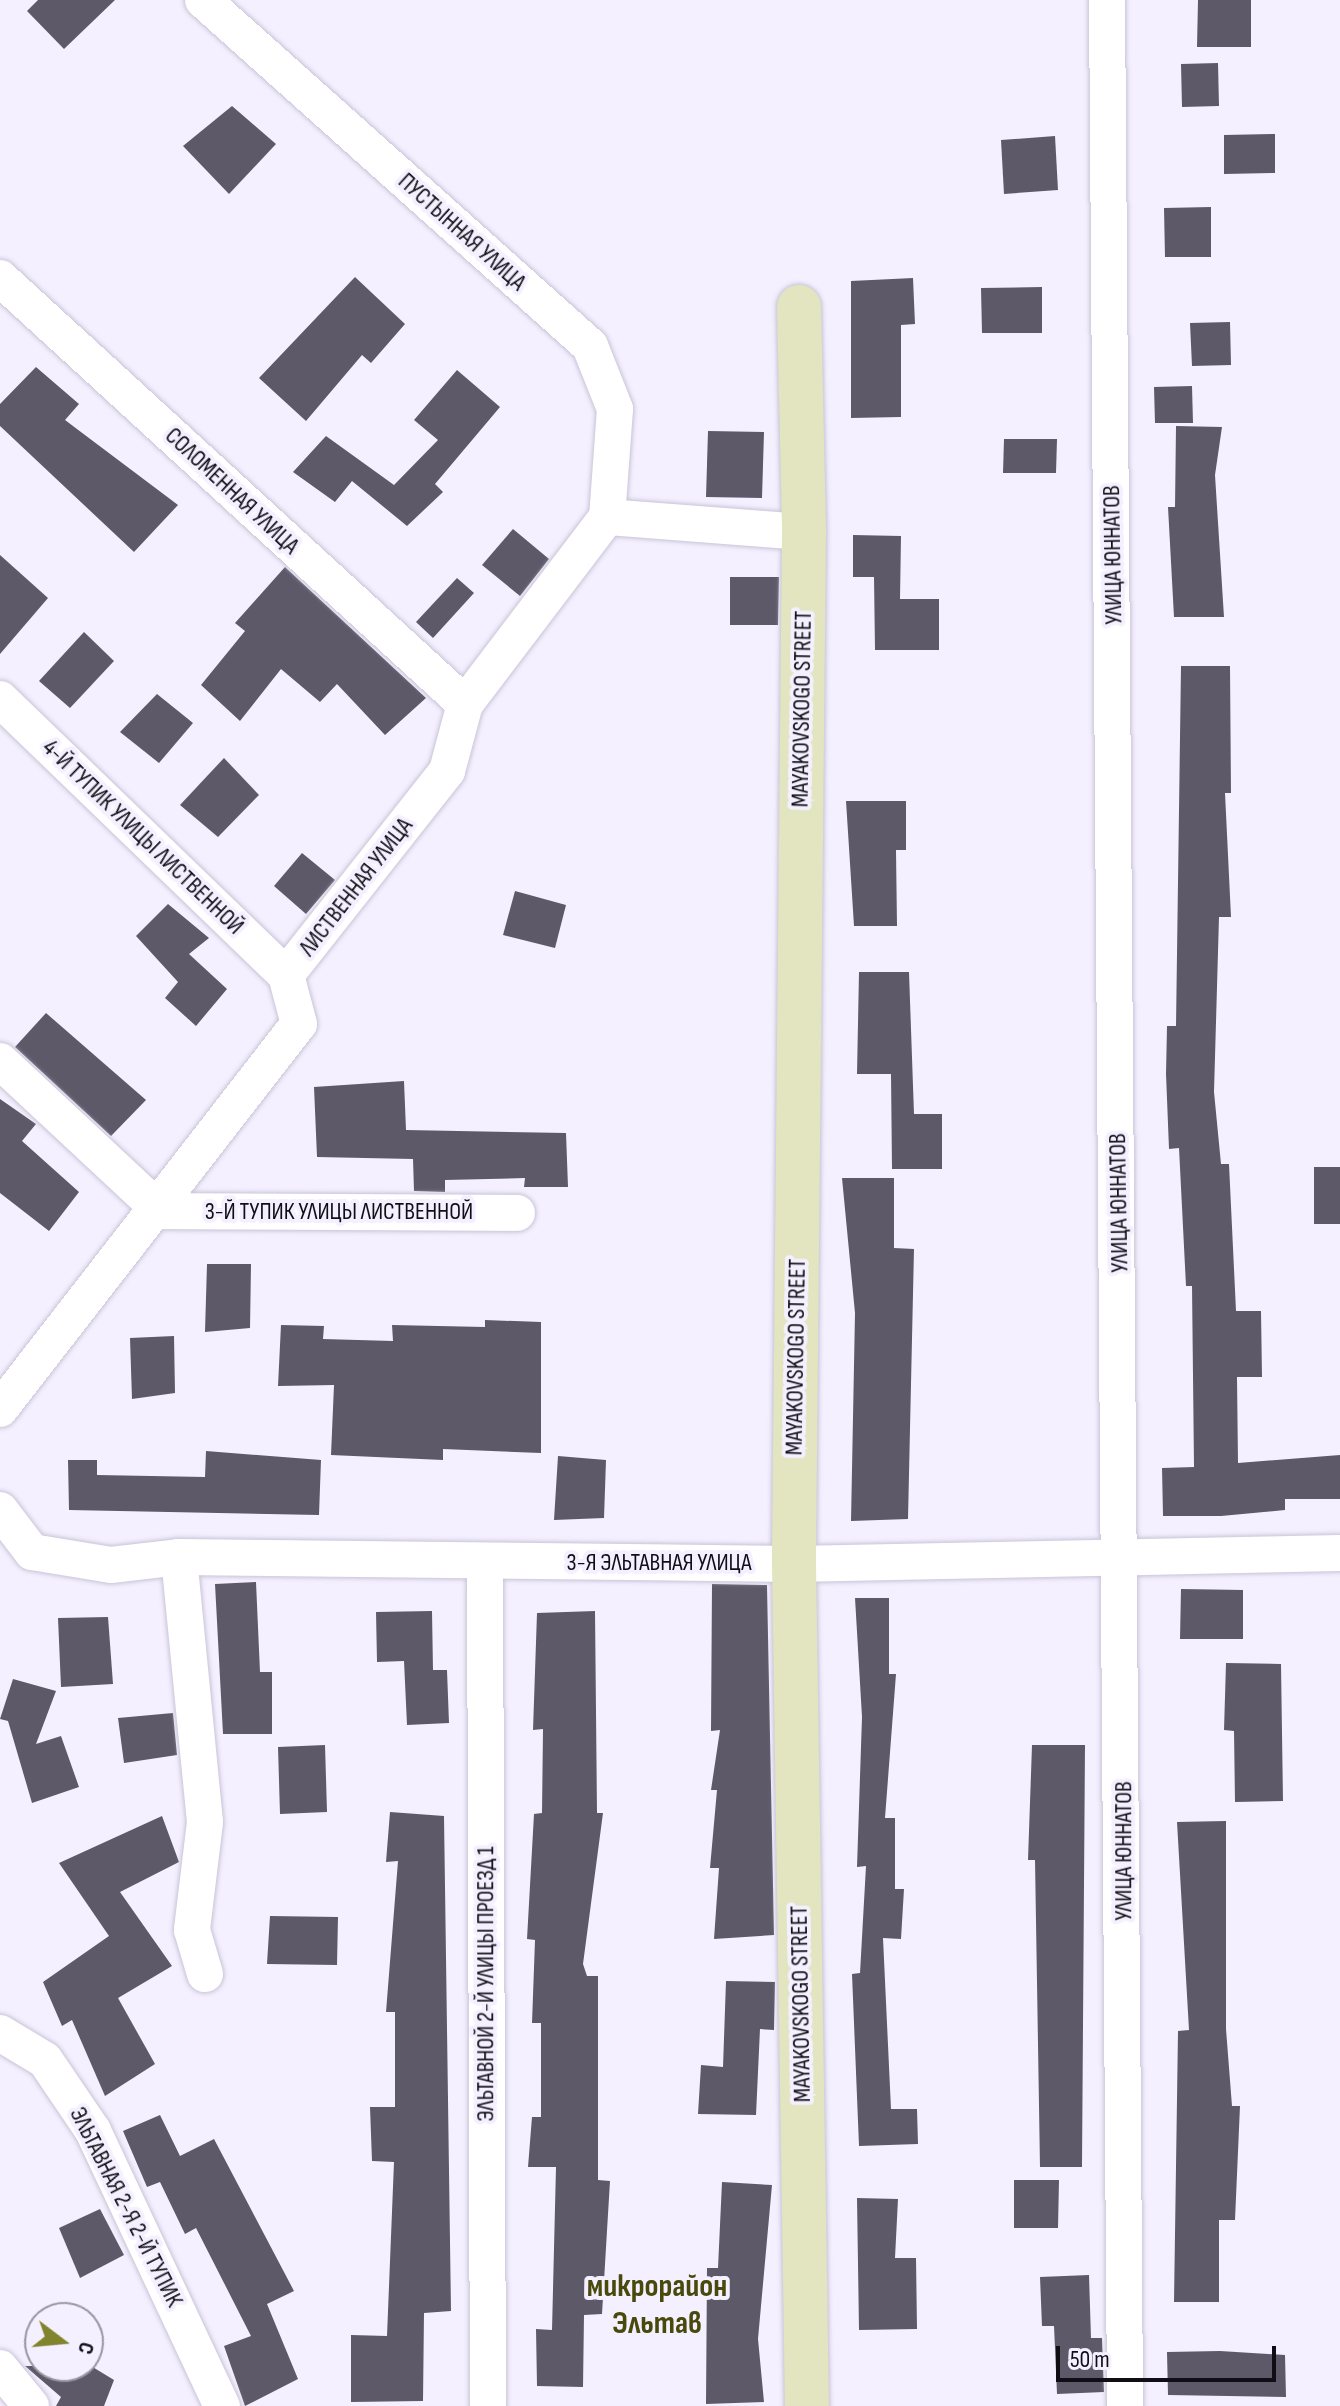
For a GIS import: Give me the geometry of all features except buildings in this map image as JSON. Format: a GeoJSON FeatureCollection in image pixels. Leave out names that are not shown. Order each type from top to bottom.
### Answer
{"type":"FeatureCollection","features":[{"type":"Feature","properties":{"kind":"street","name":"ПУСТЫННАЯ УЛИЦА"},"geometry":{"type":"LineString","coordinates":[[203,0],[590,346],[615,409],[607,517]]}},
{"type":"Feature","properties":{"kind":"street","name":"УЛИЦА ЮННАТОВ"},"geometry":{"type":"LineString","coordinates":[[1107,0],[1123,1556],[1125,2406]]}},
{"type":"Feature","properties":{"kind":"street","name":"СОЛОМЕННАЯ УЛИЦА"},"geometry":{"type":"LineString","coordinates":[[0,278],[465,704]]}},
{"type":"Feature","properties":{"kind":"street","name":"MAYAKOVSKOGO STREET"},"geometry":{"type":"LineString","coordinates":[[799,307],[804,532],[794,1564],[807,2406]]}},
{"type":"Feature","properties":{"kind":"street"},"geometry":{"type":"LineString","coordinates":[[607,517],[804,532]]}},
{"type":"Feature","properties":{"kind":"street","name":"ЛИСТВЕННАЯ УЛИЦА"},"geometry":{"type":"LineString","coordinates":[[0,1409],[161,1211],[299,1024],[286,975],[447,771],[465,704],[607,517]]}},
{"type":"Feature","properties":{"kind":"street","name":"4-Й ТУПИК УЛИЦЫ ЛИСТВЕННОЙ"},"geometry":{"type":"LineString","coordinates":[[0,699],[286,975]]}},
{"type":"Feature","properties":{"kind":"street"},"geometry":{"type":"LineString","coordinates":[[0,1061],[161,1211]]}},
{"type":"Feature","properties":{"kind":"street","name":"3-Й ТУПИК УЛИЦЫ ЛИСТВЕННОЙ"},"geometry":{"type":"LineString","coordinates":[[161,1211],[517,1213]]}},
{"type":"Feature","properties":{"kind":"street","name":"3-Я ЭЛЬТАВНАЯ УЛИЦА"},"geometry":{"type":"LineString","coordinates":[[2,1525],[32,1552],[63,1560],[111,1565],[179,1557],[794,1564],[1340,1553]]}},
{"type":"Feature","properties":{"kind":"street"},"geometry":{"type":"LineString","coordinates":[[179,1557],[205,1822],[192,1930],[205,1974]]}},
{"type":"Feature","properties":{"kind":"street","name":"ЭЛЬТАВНОЙ 2-Й УЛИЦЫ ПРОЕЗД 1"},"geometry":{"type":"LineString","coordinates":[[485,1561],[488,2406]]}},
{"type":"Feature","properties":{"kind":"street","name":"ЭЛЬТАВНАЯ 2-Я 2-Й ТУПИК"},"geometry":{"type":"LineString","coordinates":[[0,2033],[45,2060],[93,2131],[222,2406]]}},
{"type":"Feature","properties":{"kind":"street"},"geometry":{"type":"LineString","coordinates":[[0,2368],[31,2406]]}},
{"type":"Feature","properties":{"kind":"district","name":"микрорайон Эльтав"},"geometry":{"type":"Point","coordinates":[657,2306]}}]}
